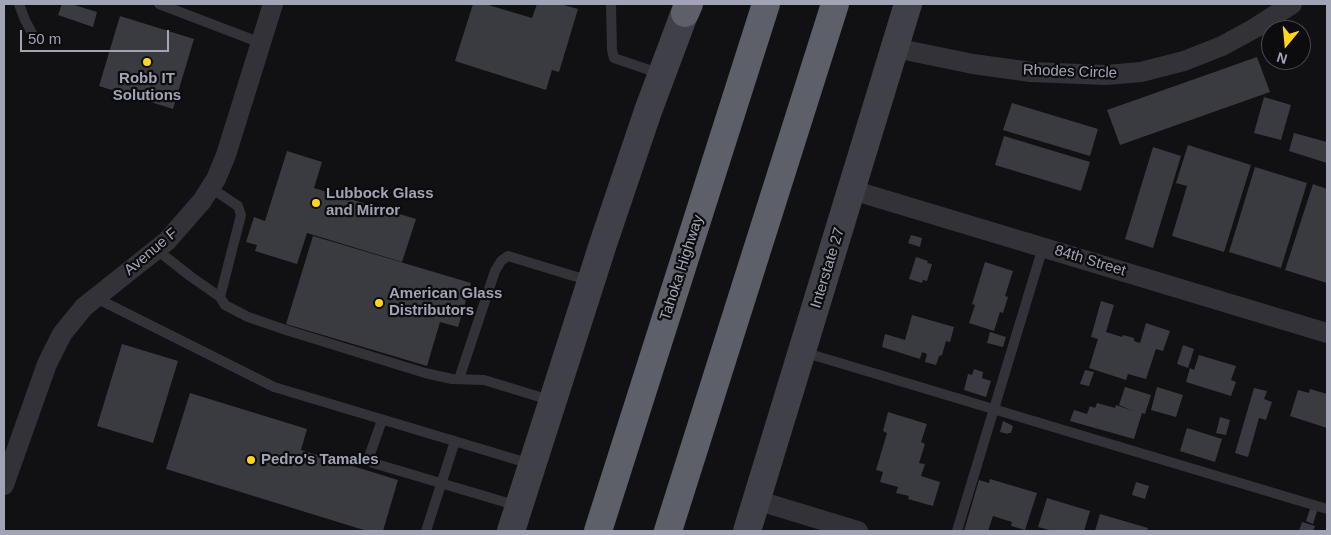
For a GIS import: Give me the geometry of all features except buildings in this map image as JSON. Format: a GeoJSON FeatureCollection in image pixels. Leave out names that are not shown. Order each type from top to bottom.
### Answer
{"type":"FeatureCollection","features":[{"type":"Feature","properties":{"kind":"highway","name":"Tahoka Highway"},"geometry":{"type":"LineString","coordinates":[[598,531],[766,4]]}},
{"type":"Feature","properties":{"kind":"highway"},"geometry":{"type":"LineString","coordinates":[[668,531],[835,4]]}},
{"type":"Feature","properties":{"kind":"main road","name":"Interstate 27"},"geometry":{"type":"LineString","coordinates":[[747,531],[908,4]]}},
{"type":"Feature","properties":{"kind":"main road"},"geometry":{"type":"LineString","coordinates":[[515,519],[591,282],[687,7]]}},
{"type":"Feature","properties":{"kind":"street","name":"Avenue F"},"geometry":{"type":"LineString","coordinates":[[4,485],[47,364],[62,334],[84,307],[157,250],[187,220],[211,188],[226,155],[272,4]]}},
{"type":"Feature","properties":{"kind":"street","name":"Rhodes Circle"},"geometry":{"type":"LineString","coordinates":[[894,48],[973,64],[1031,72],[1106,75],[1132,73],[1184,61],[1222,46],[1255,28],[1292,4]]}},
{"type":"Feature","properties":{"kind":"street","name":"84th Street"},"geometry":{"type":"LineString","coordinates":[[852,190],[1327,333]]}},
{"type":"Feature","properties":{"kind":"street"},"geometry":{"type":"LineString","coordinates":[[756,500],[858,531]]}},
{"type":"Feature","properties":{"kind":"lane"},"geometry":{"type":"LineString","coordinates":[[19,4],[32,33]]}},
{"type":"Feature","properties":{"kind":"lane"},"geometry":{"type":"LineString","coordinates":[[159,4],[261,43]]}},
{"type":"Feature","properties":{"kind":"lane"},"geometry":{"type":"LineString","coordinates":[[611,4],[612,50],[614,58],[662,75]]}},
{"type":"Feature","properties":{"kind":"lane"},"geometry":{"type":"LineString","coordinates":[[211,188],[238,206],[241,216],[220,297]]}},
{"type":"Feature","properties":{"kind":"lane"},"geometry":{"type":"LineString","coordinates":[[957,531],[1043,247]]}},
{"type":"Feature","properties":{"kind":"lane"},"geometry":{"type":"LineString","coordinates":[[157,250],[220,297],[225,304],[248,317],[425,372],[452,379],[484,380],[553,401]]}},
{"type":"Feature","properties":{"kind":"lane"},"geometry":{"type":"LineString","coordinates":[[459,379],[494,271],[501,261],[508,256],[591,282]]}},
{"type":"Feature","properties":{"kind":"lane"},"geometry":{"type":"LineString","coordinates":[[96,298],[274,387],[532,465]]}},
{"type":"Feature","properties":{"kind":"lane"},"geometry":{"type":"LineString","coordinates":[[802,352],[1327,509]]}},
{"type":"Feature","properties":{"kind":"lane"},"geometry":{"type":"LineString","coordinates":[[382,420],[370,454],[373,463],[441,484],[515,519]]}},
{"type":"Feature","properties":{"kind":"lane"},"geometry":{"type":"LineString","coordinates":[[426,531],[455,441]]}},
{"type":"Feature","properties":{"kind":"place","name":"Robb IT Solutions"},"geometry":{"type":"Point","coordinates":[147,62]}},
{"type":"Feature","properties":{"kind":"place","name":"Lubbock Glass and Mirror"},"geometry":{"type":"Point","coordinates":[316,203]}},
{"type":"Feature","properties":{"kind":"place","name":"American Glass Distributors"},"geometry":{"type":"Point","coordinates":[379,303]}},
{"type":"Feature","properties":{"kind":"place","name":"Pedro's Tamales"},"geometry":{"type":"Point","coordinates":[251,460]}}]}
